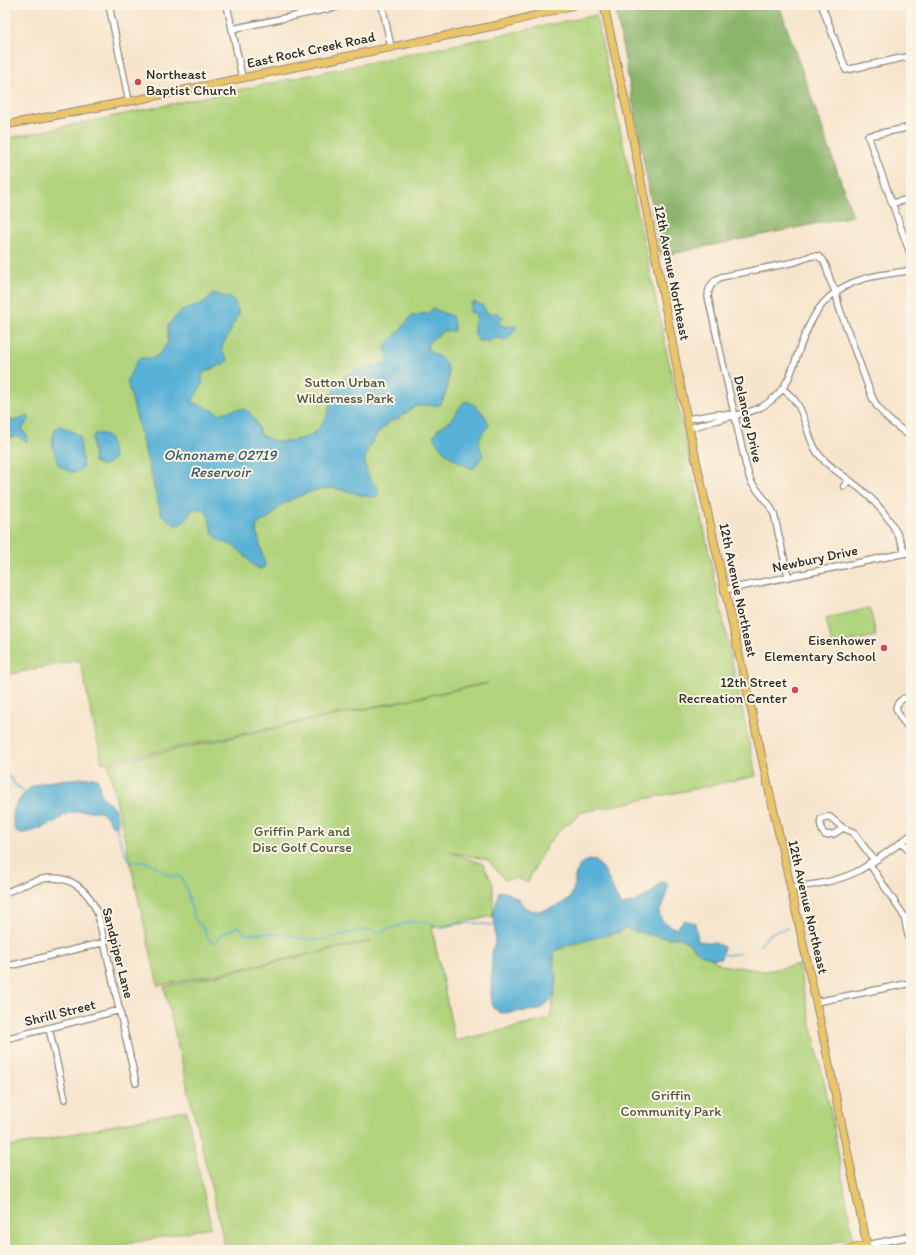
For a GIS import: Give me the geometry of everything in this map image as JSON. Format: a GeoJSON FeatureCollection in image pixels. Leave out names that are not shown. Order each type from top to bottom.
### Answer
{"type":"FeatureCollection","features":[{"type":"Feature","properties":{"kind":"main road","name":"East Rock Creek Road"},"geometry":{"type":"LineString","coordinates":[[5,125],[503,24],[574,5]]}},
{"type":"Feature","properties":{"kind":"main road","name":"12th Avenue Northeast"},"geometry":{"type":"LineString","coordinates":[[604,5],[629,119],[687,419],[816,1002],[868,1248]]}},
{"type":"Feature","properties":{"kind":"main road"},"geometry":{"type":"LineString","coordinates":[[847,1250],[868,1248]]}},
{"type":"Feature","properties":{"kind":"street"},"geometry":{"type":"LineString","coordinates":[[109,5],[129,101]]}},
{"type":"Feature","properties":{"kind":"street"},"geometry":{"type":"LineString","coordinates":[[227,5],[242,77]]}},
{"type":"Feature","properties":{"kind":"street"},"geometry":{"type":"LineString","coordinates":[[312,5],[314,12]]}},
{"type":"Feature","properties":{"kind":"street"},"geometry":{"type":"LineString","coordinates":[[232,29],[347,5]]}},
{"type":"Feature","properties":{"kind":"street"},"geometry":{"type":"LineString","coordinates":[[382,5],[391,47]]}},
{"type":"Feature","properties":{"kind":"street"},"geometry":{"type":"LineString","coordinates":[[824,5],[846,70],[911,56]]}},
{"type":"Feature","properties":{"kind":"street"},"geometry":{"type":"LineString","coordinates":[[911,127],[868,136],[911,256]]}},
{"type":"Feature","properties":{"kind":"street"},"geometry":{"type":"LineString","coordinates":[[892,203],[911,199]]}},
{"type":"Feature","properties":{"kind":"street","name":"Delancey Drive"},"geometry":{"type":"LineString","coordinates":[[788,576],[774,514],[770,506],[750,479],[746,466],[708,294],[711,285],[721,277],[733,276],[816,256],[823,260],[836,293]]}},
{"type":"Feature","properties":{"kind":"street"},"geometry":{"type":"LineString","coordinates":[[689,428],[748,412],[763,406],[773,399],[782,389],[790,375],[814,314],[823,304],[844,287],[860,280],[911,270]]}},
{"type":"Feature","properties":{"kind":"street"},"geometry":{"type":"LineString","coordinates":[[836,293],[839,307],[874,402],[881,413],[911,437]]}},
{"type":"Feature","properties":{"kind":"street"},"geometry":{"type":"LineString","coordinates":[[782,389],[792,396],[798,405],[814,446],[820,456],[838,473],[868,495],[878,505],[893,525],[908,552]]}},
{"type":"Feature","properties":{"kind":"street"},"geometry":{"type":"LineString","coordinates":[[687,419],[718,414],[735,415]]}},
{"type":"Feature","properties":{"kind":"street"},"geometry":{"type":"LineString","coordinates":[[844,486],[849,480]]}},
{"type":"Feature","properties":{"kind":"street","name":"Newbury Drive"},"geometry":{"type":"LineString","coordinates":[[724,590],[908,552]]}},
{"type":"Feature","properties":{"kind":"street"},"geometry":{"type":"LineString","coordinates":[[911,696],[901,700],[896,706],[898,714],[911,731]]}},
{"type":"Feature","properties":{"kind":"street"},"geometry":{"type":"LineString","coordinates":[[843,828],[856,834],[904,916],[909,940]]}},
{"type":"Feature","properties":{"kind":"street"},"geometry":{"type":"LineString","coordinates":[[790,888],[837,879],[854,873],[911,835]]}},
{"type":"Feature","properties":{"kind":"street"},"geometry":{"type":"LineString","coordinates":[[902,841],[911,854]]}},
{"type":"Feature","properties":{"kind":"street","name":"Sandpiper Lane"},"geometry":{"type":"LineString","coordinates":[[5,893],[44,879],[57,879],[72,882],[84,890],[93,902],[98,915],[136,1083]]}},
{"type":"Feature","properties":{"kind":"street"},"geometry":{"type":"LineString","coordinates":[[5,967],[104,942]]}},
{"type":"Feature","properties":{"kind":"street"},"geometry":{"type":"LineString","coordinates":[[816,1002],[911,983]]}},
{"type":"Feature","properties":{"kind":"street","name":"Shrill Street"},"geometry":{"type":"LineString","coordinates":[[5,1039],[120,1010]]}},
{"type":"Feature","properties":{"kind":"street"},"geometry":{"type":"LineString","coordinates":[[49,1028],[65,1099]]}},
{"type":"Feature","properties":{"kind":"street"},"geometry":{"type":"LineString","coordinates":[[868,1248],[911,1236]]}},
{"type":"Feature","properties":{"kind":"green space"},"geometry":{"type":"Polygon","coordinates":[[[643,5],[779,5],[853,216],[661,256],[616,11],[643,5]]]}},
{"type":"Feature","properties":{"kind":"green space"},"geometry":{"type":"Polygon","coordinates":[[[596,15],[756,776],[578,813],[579,816],[554,837],[542,853],[528,882],[514,878],[505,880],[488,860],[449,852],[483,864],[493,884],[493,916],[432,928],[455,1041],[550,1019],[554,994],[554,951],[625,928],[669,938],[681,938],[721,965],[765,971],[798,965],[832,1118],[853,1238],[797,1250],[226,1250],[164,987],[371,941],[158,986],[108,764],[488,683],[102,763],[80,660],[5,675],[5,289],[7,289],[5,281],[5,139],[596,15]]]}},
{"type":"Feature","properties":{"kind":"green space"},"geometry":{"type":"Polygon","coordinates":[[[870,608],[876,636],[832,645],[826,618],[870,608]]]}},
{"type":"Feature","properties":{"kind":"green space"},"geometry":{"type":"Polygon","coordinates":[[[186,1110],[211,1227],[97,1250],[5,1250],[5,1148],[186,1110]]]}},
{"type":"Feature","properties":{"kind":"water","name":"Oknoname 02719 Reservoir"},"geometry":{"type":"Polygon","coordinates":[[[214,293],[234,300],[239,314],[222,346],[222,352],[228,360],[223,364],[203,373],[201,386],[192,401],[220,414],[242,409],[247,410],[254,418],[260,434],[276,442],[300,439],[315,432],[327,416],[331,394],[338,382],[349,373],[386,362],[389,359],[385,347],[401,330],[410,317],[429,313],[433,308],[452,316],[454,324],[454,331],[443,331],[427,345],[428,350],[444,361],[447,366],[449,377],[447,389],[440,405],[416,406],[398,419],[391,421],[377,434],[368,449],[365,458],[366,470],[369,478],[377,486],[379,492],[377,497],[327,488],[286,502],[269,518],[256,527],[265,566],[260,569],[252,564],[238,549],[220,541],[216,537],[213,533],[207,514],[204,511],[200,509],[193,509],[184,522],[176,525],[161,514],[127,380],[139,358],[153,358],[160,354],[168,342],[168,326],[180,312],[208,300],[214,293]]]}},
{"type":"Feature","properties":{"kind":"water"},"geometry":{"type":"Polygon","coordinates":[[[473,302],[482,306],[485,311],[492,315],[495,312],[504,317],[498,323],[510,327],[515,326],[516,330],[506,340],[496,338],[488,342],[483,340],[479,342],[474,330],[474,325],[477,318],[474,313],[470,312],[471,304],[473,302]]]}},
{"type":"Feature","properties":{"kind":"water"},"geometry":{"type":"Polygon","coordinates":[[[465,401],[473,404],[480,410],[486,417],[489,425],[483,432],[479,442],[483,455],[472,469],[460,463],[444,451],[433,436],[438,429],[449,422],[465,401]]]}},
{"type":"Feature","properties":{"kind":"water"},"geometry":{"type":"Polygon","coordinates":[[[26,416],[30,418],[22,429],[29,439],[27,442],[17,436],[10,438],[5,435],[5,419],[13,421],[26,416]]]}},
{"type":"Feature","properties":{"kind":"water"},"geometry":{"type":"Polygon","coordinates":[[[59,426],[80,436],[83,467],[77,472],[71,472],[58,465],[52,441],[54,432],[59,426]]]}},
{"type":"Feature","properties":{"kind":"water"},"geometry":{"type":"Polygon","coordinates":[[[95,434],[103,434],[110,438],[114,458],[108,464],[101,466],[94,462],[92,439],[95,434]]]}},
{"type":"Feature","properties":{"kind":"water"},"geometry":{"type":"Polygon","coordinates":[[[92,777],[98,780],[101,795],[114,808],[117,815],[118,824],[114,827],[102,813],[96,811],[81,811],[67,814],[53,823],[34,830],[23,833],[16,832],[13,820],[14,808],[19,799],[31,787],[51,781],[92,777]]]}},
{"type":"Feature","properties":{"kind":"water"},"geometry":{"type":"Polygon","coordinates":[[[589,860],[596,861],[606,873],[620,905],[637,901],[652,891],[660,883],[665,882],[668,885],[666,897],[659,912],[662,921],[676,929],[684,920],[695,923],[698,941],[715,943],[724,947],[721,958],[713,959],[700,954],[685,940],[678,937],[669,938],[650,935],[625,928],[620,932],[567,945],[555,950],[553,964],[556,977],[554,997],[540,1010],[501,1013],[493,1008],[491,996],[492,953],[495,941],[495,923],[493,916],[499,891],[514,897],[528,909],[533,911],[550,908],[570,899],[575,884],[575,876],[580,865],[589,860]]]}},
{"type":"Feature","properties":{"kind":"waterway"},"geometry":{"type":"LineString","coordinates":[[5,774],[11,778],[15,785],[26,792]]}},
{"type":"Feature","properties":{"kind":"waterway"},"geometry":{"type":"LineString","coordinates":[[116,824],[124,851],[130,860],[133,862],[149,863],[169,876],[181,877],[186,888],[194,918],[205,930],[208,939],[214,943],[221,935],[238,926],[246,934],[267,933],[318,940],[368,930],[379,932],[410,922],[428,922],[441,928],[458,924],[496,924]]}},
{"type":"Feature","properties":{"kind":"waterway"},"geometry":{"type":"LineString","coordinates":[[760,945],[771,934],[787,928]]}},
{"type":"Feature","properties":{"kind":"waterway"},"geometry":{"type":"LineString","coordinates":[[721,954],[729,955],[739,953]]}},
{"type":"Feature","properties":{"kind":"place","name":"Northeast Baptist Church"},"geometry":{"type":"Point","coordinates":[138,82]}},
{"type":"Feature","properties":{"kind":"place","name":"Eisenhower Elementary School"},"geometry":{"type":"Point","coordinates":[884,648]}},
{"type":"Feature","properties":{"kind":"place","name":"12th Street Recreation Center"},"geometry":{"type":"Point","coordinates":[795,690]}},
{"type":"Feature","properties":{"kind":"park label","name":"Sutton Urban Wilderness Park"},"geometry":{"type":"Point","coordinates":[345,390]}},
{"type":"Feature","properties":{"kind":"park label","name":"Griffin Park and Disc Golf Course"},"geometry":{"type":"Point","coordinates":[302,840]}},
{"type":"Feature","properties":{"kind":"park label","name":"Griffin Community Park"},"geometry":{"type":"Point","coordinates":[671,1104]}}]}
